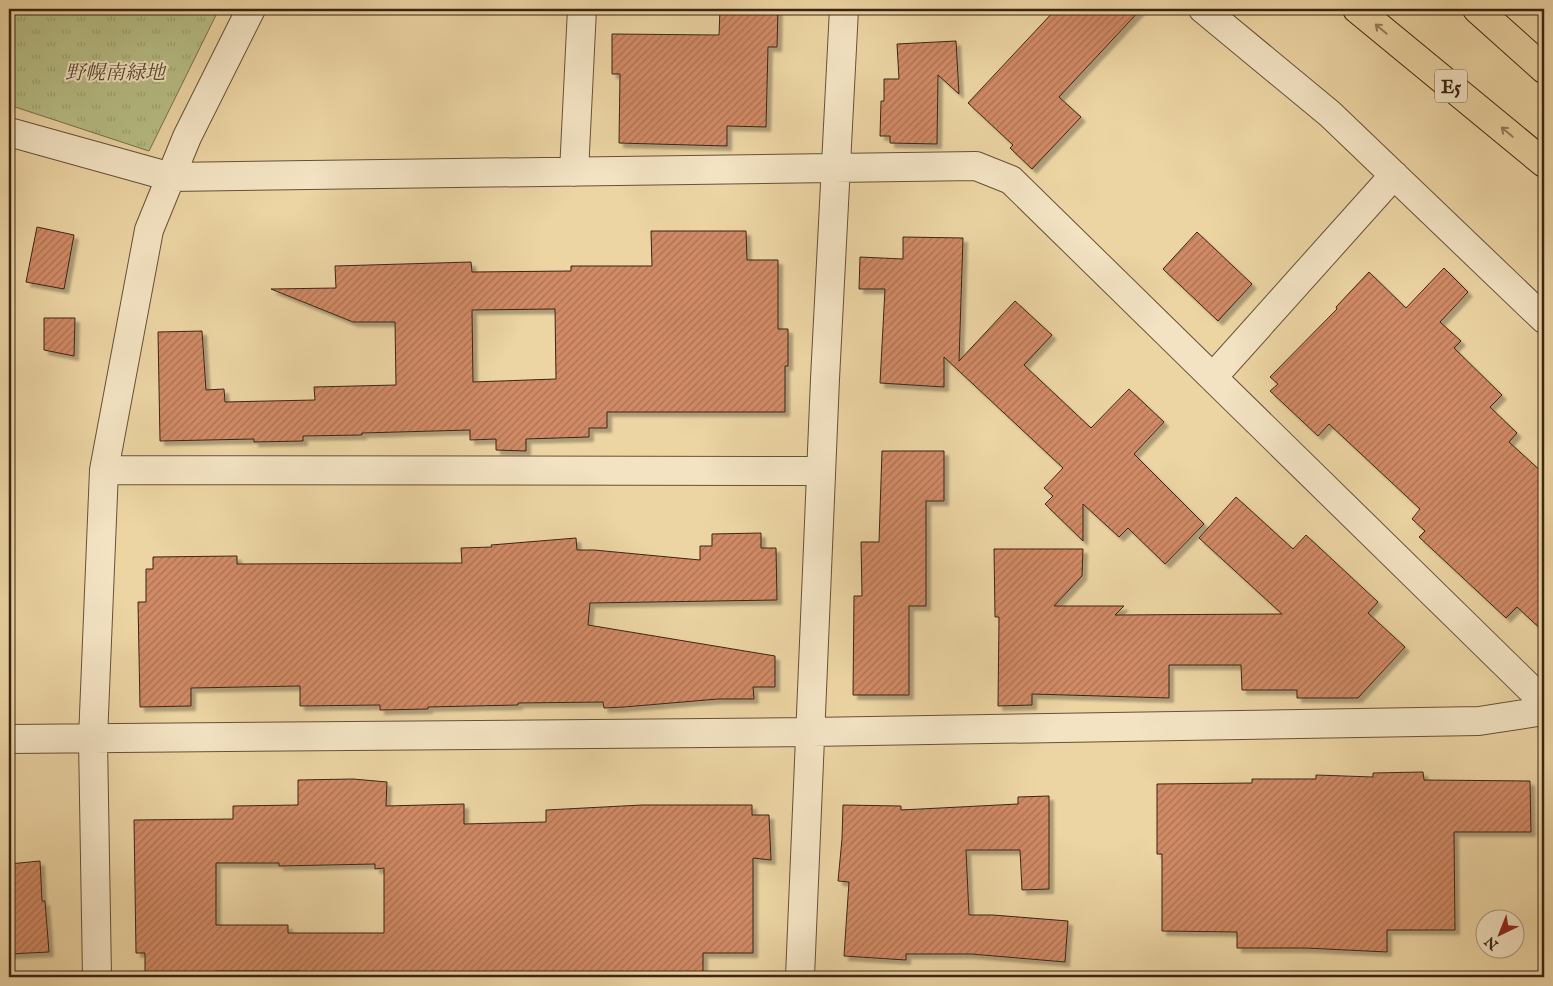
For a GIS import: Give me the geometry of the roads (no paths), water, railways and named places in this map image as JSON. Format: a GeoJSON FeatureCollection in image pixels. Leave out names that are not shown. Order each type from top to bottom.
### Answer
{"type":"FeatureCollection","features":[{"type":"Feature","properties":{"kind":"highway","name":"E5"},"geometry":{"type":"LineString","coordinates":[[1357,9],[1544,163]]}},
{"type":"Feature","properties":{"kind":"highway"},"geometry":{"type":"LineString","coordinates":[[1479,10],[1544,63]]}},
{"type":"Feature","properties":{"kind":"highway"},"geometry":{"type":"LineString","coordinates":[[1479,10],[1544,69]]}},
{"type":"Feature","properties":{"kind":"street"},"geometry":{"type":"LineString","coordinates":[[97,977],[93,739],[104,470],[149,230],[187,138],[251,9]]}},
{"type":"Feature","properties":{"kind":"street"},"geometry":{"type":"LineString","coordinates":[[574,172],[582,9]]}},
{"type":"Feature","properties":{"kind":"street"},"geometry":{"type":"LineString","coordinates":[[800,977],[821,471],[844,9]]}},
{"type":"Feature","properties":{"kind":"street"},"geometry":{"type":"LineString","coordinates":[[1203,9],[1330,114],[1544,319]]}},
{"type":"Feature","properties":{"kind":"street"},"geometry":{"type":"LineString","coordinates":[[9,132],[171,177],[976,166],[1011,180],[1544,702]]}},
{"type":"Feature","properties":{"kind":"street"},"geometry":{"type":"LineString","coordinates":[[1213,377],[1394,175]]}},
{"type":"Feature","properties":{"kind":"street"},"geometry":{"type":"LineString","coordinates":[[104,470],[821,471]]}},
{"type":"Feature","properties":{"kind":"street"},"geometry":{"type":"LineString","coordinates":[[9,740],[810,732],[1479,721],[1544,711]]}},
{"type":"Feature","properties":{"kind":"park label","name":"野幌南緑地"},"geometry":{"type":"Point","coordinates":[115,72]}}]}
